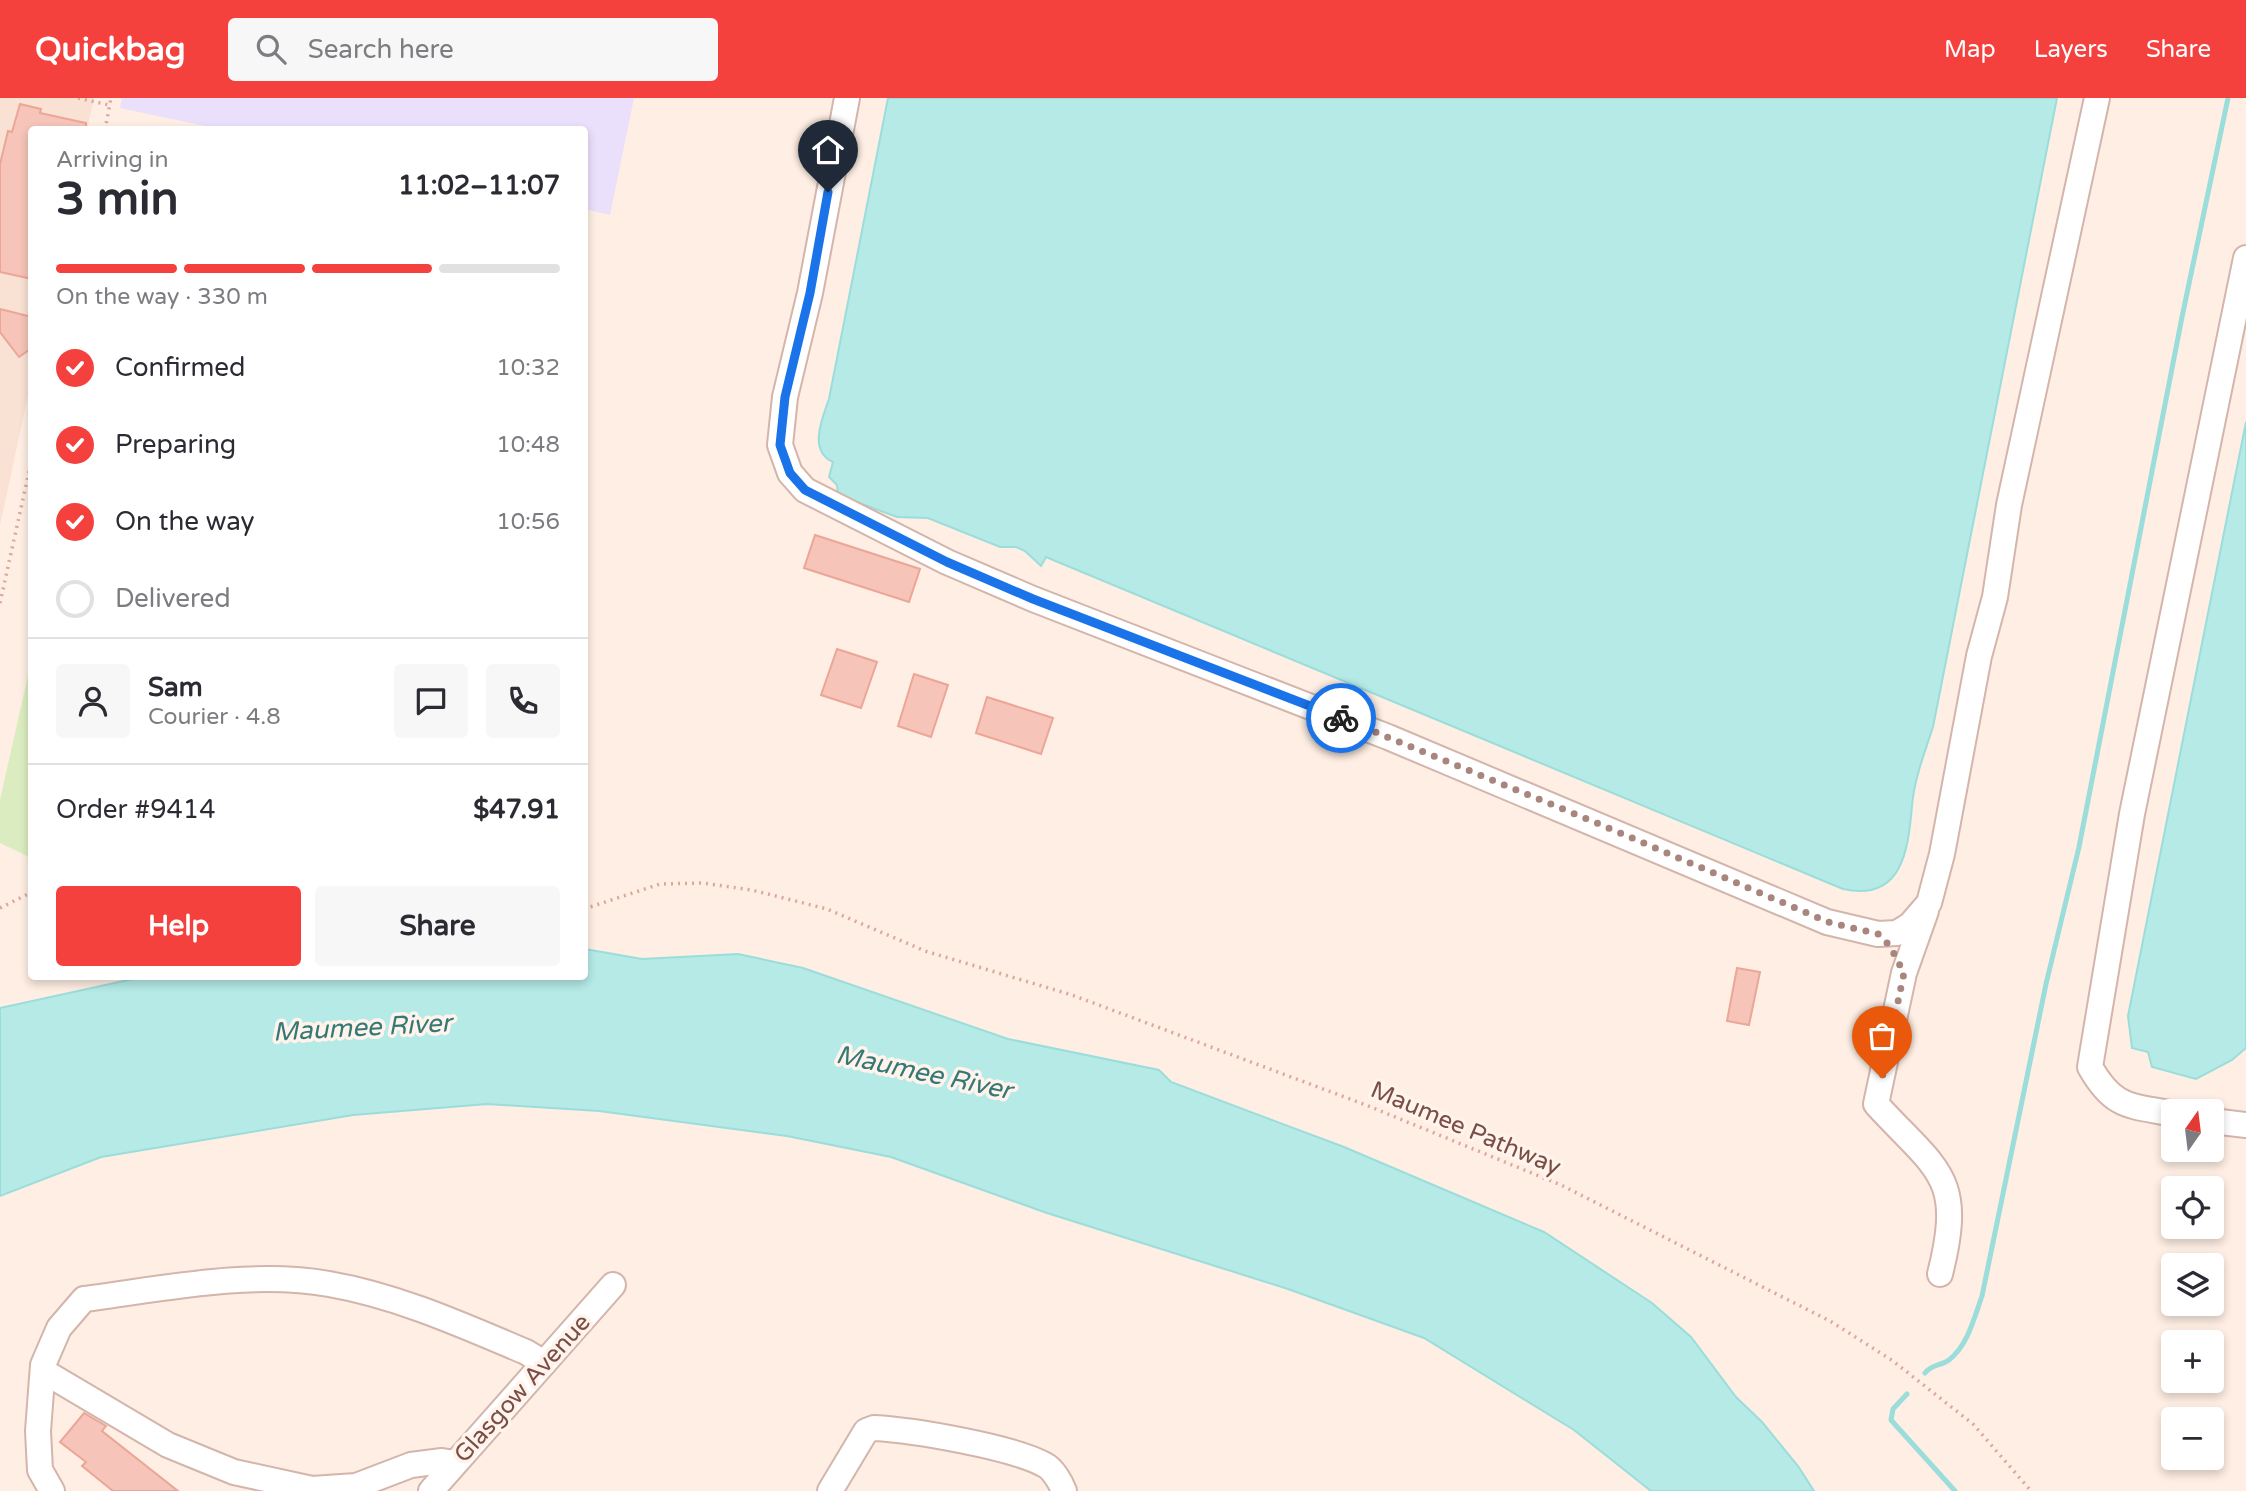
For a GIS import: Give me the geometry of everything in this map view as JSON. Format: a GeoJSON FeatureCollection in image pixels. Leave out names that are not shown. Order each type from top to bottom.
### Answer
{"type":"FeatureCollection","features":[{"type":"Feature","properties":{"kind":"street"},"geometry":{"type":"LineString","coordinates":[[847,98],[810,293],[785,397],[780,445],[790,473],[805,490],[947,562],[1033,599],[1388,737],[1828,922],[1878,934],[1897,933],[1910,925],[1929,903]]}},
{"type":"Feature","properties":{"kind":"street"},"geometry":{"type":"LineString","coordinates":[[1940,1274],[1950,1219],[1949,1196],[1940,1174],[1876,1104],[1904,973],[1929,903],[1942,854],[1979,656],[1994,597],[2009,505],[2096,98]]}},
{"type":"Feature","properties":{"kind":"street"},"geometry":{"type":"LineString","coordinates":[[2161,1111],[2121,1103],[2103,1090],[2090,1067],[2132,814],[2246,258]]}},
{"type":"Feature","properties":{"kind":"street"},"geometry":{"type":"LineString","coordinates":[[1878,934],[1890,946],[1904,973]]}},
{"type":"Feature","properties":{"kind":"street"},"geometry":{"type":"LineString","coordinates":[[2224,1122],[2246,1125]]}},
{"type":"Feature","properties":{"kind":"street"},"geometry":{"type":"LineString","coordinates":[[52,1491],[40,1470],[38,1431],[43,1371],[59,1328],[84,1299],[231,1281],[327,1283],[400,1300],[526,1352],[544,1363]]}},
{"type":"Feature","properties":{"kind":"street","name":"Glasgow Avenue"},"geometry":{"type":"LineString","coordinates":[[430,1491],[614,1285]]}},
{"type":"Feature","properties":{"kind":"street"},"geometry":{"type":"LineString","coordinates":[[43,1371],[168,1445],[234,1472],[312,1489],[356,1486],[411,1465],[442,1461],[455,1463]]}},
{"type":"Feature","properties":{"kind":"street"},"geometry":{"type":"LineString","coordinates":[[830,1491],[866,1431],[874,1428],[933,1436],[1021,1455],[1048,1466],[1064,1491]]}},
{"type":"Feature","properties":{"kind":"path"},"geometry":{"type":"LineString","coordinates":[[78,98],[109,106]]}},
{"type":"Feature","properties":{"kind":"path"},"geometry":{"type":"LineString","coordinates":[[106,126],[111,98]]}},
{"type":"Feature","properties":{"kind":"path"},"geometry":{"type":"LineString","coordinates":[[0,603],[28,476]]}},
{"type":"Feature","properties":{"kind":"path","name":"Maumee Pathway"},"geometry":{"type":"LineString","coordinates":[[588,908],[660,884],[704,883],[752,890],[827,909],[925,951],[1072,995],[1247,1059],[1561,1185],[1781,1295],[1893,1361],[1973,1424],[2031,1491]]}},
{"type":"Feature","properties":{"kind":"path"},"geometry":{"type":"LineString","coordinates":[[0,908],[28,894]]}},
{"type":"Feature","properties":{"kind":"shaded area"},"geometry":{"type":"Polygon","coordinates":[[[0,98],[94,98],[88,126],[28,126],[28,396],[0,525],[0,98]]]}},
{"type":"Feature","properties":{"kind":"shaded area"},"geometry":{"type":"Polygon","coordinates":[[[122,98],[634,98],[610,215],[588,210],[588,126],[205,126],[120,108],[122,98]]]}},
{"type":"Feature","properties":{"kind":"green space"},"geometry":{"type":"Polygon","coordinates":[[[28,675],[28,856],[0,843],[0,800],[28,675]]]}},
{"type":"Feature","properties":{"kind":"water"},"geometry":{"type":"Polygon","coordinates":[[[888,98],[2057,98],[1933,727],[1915,786],[1904,855],[1890,880],[1878,888],[1863,891],[1843,889],[1046,557],[1041,566],[1025,551],[1016,547],[1000,547],[928,518],[897,517],[838,495],[837,485],[829,477],[833,462],[825,457],[821,450],[819,434],[829,399],[888,98]]]}},
{"type":"Feature","properties":{"kind":"water"},"geometry":{"type":"Polygon","coordinates":[[[2246,422],[2246,1048],[2232,1060],[2196,1079],[2152,1067],[2148,1052],[2132,1048],[2128,1016],[2246,422]]]}},
{"type":"Feature","properties":{"kind":"water","name":"Maumee River"},"geometry":{"type":"Polygon","coordinates":[[[588,950],[642,959],[738,954],[803,968],[1008,1039],[1159,1070],[1171,1082],[1344,1147],[1544,1232],[1652,1303],[1691,1337],[1736,1397],[1762,1422],[1798,1466],[1814,1491],[1651,1491],[1574,1430],[1424,1338],[1288,1289],[1047,1213],[891,1157],[787,1136],[599,1111],[487,1104],[353,1115],[101,1157],[0,1196],[0,1008],[128,980],[588,980],[588,950]]]}},
{"type":"Feature","properties":{"kind":"building"},"geometry":{"type":"Polygon","coordinates":[[[20,104],[41,109],[40,113],[86,123],[86,126],[28,126],[28,278],[0,272],[0,164],[8,131],[12,132],[20,104]]]}},
{"type":"Feature","properties":{"kind":"building"},"geometry":{"type":"Polygon","coordinates":[[[0,309],[28,316],[28,351],[19,357],[0,332],[0,309]]]}},
{"type":"Feature","properties":{"kind":"building"},"geometry":{"type":"Polygon","coordinates":[[[815,535],[920,569],[909,602],[804,568],[815,535]]]}},
{"type":"Feature","properties":{"kind":"building"},"geometry":{"type":"Polygon","coordinates":[[[837,649],[877,662],[861,708],[821,695],[837,649]]]}},
{"type":"Feature","properties":{"kind":"building"},"geometry":{"type":"Polygon","coordinates":[[[914,674],[948,685],[931,737],[898,726],[914,674]]]}},
{"type":"Feature","properties":{"kind":"building"},"geometry":{"type":"Polygon","coordinates":[[[987,697],[1053,718],[1041,754],[976,733],[987,697]]]}},
{"type":"Feature","properties":{"kind":"building"},"geometry":{"type":"Polygon","coordinates":[[[1737,968],[1760,972],[1749,1025],[1727,1021],[1737,968]]]}},
{"type":"Feature","properties":{"kind":"building"},"geometry":{"type":"Polygon","coordinates":[[[84,1413],[106,1426],[102,1431],[178,1491],[113,1491],[82,1466],[86,1462],[60,1442],[84,1413]]]}},
{"type":"Feature","properties":{"kind":"waterway"},"geometry":{"type":"LineString","coordinates":[[1925,1373],[1956,1354],[1970,1331],[1982,1296],[2046,984],[2079,847],[2182,317],[2228,98]]}},
{"type":"Feature","properties":{"kind":"waterway"},"geometry":{"type":"LineString","coordinates":[[1907,1394],[1893,1409],[1891,1420],[1955,1491]]}},
{"type":"Feature","properties":{"kind":"way so far"},"geometry":{"type":"LineString","coordinates":[[1341,718],[1794,905],[1828,922],[1878,934],[1898,958],[1904,973],[1882,1078]]}},
{"type":"Feature","properties":{"kind":"route"},"geometry":{"type":"LineString","coordinates":[[828,192],[810,293],[785,397],[780,445],[790,473],[805,490],[947,562],[1033,599],[1154,649],[1341,718]]}}]}
